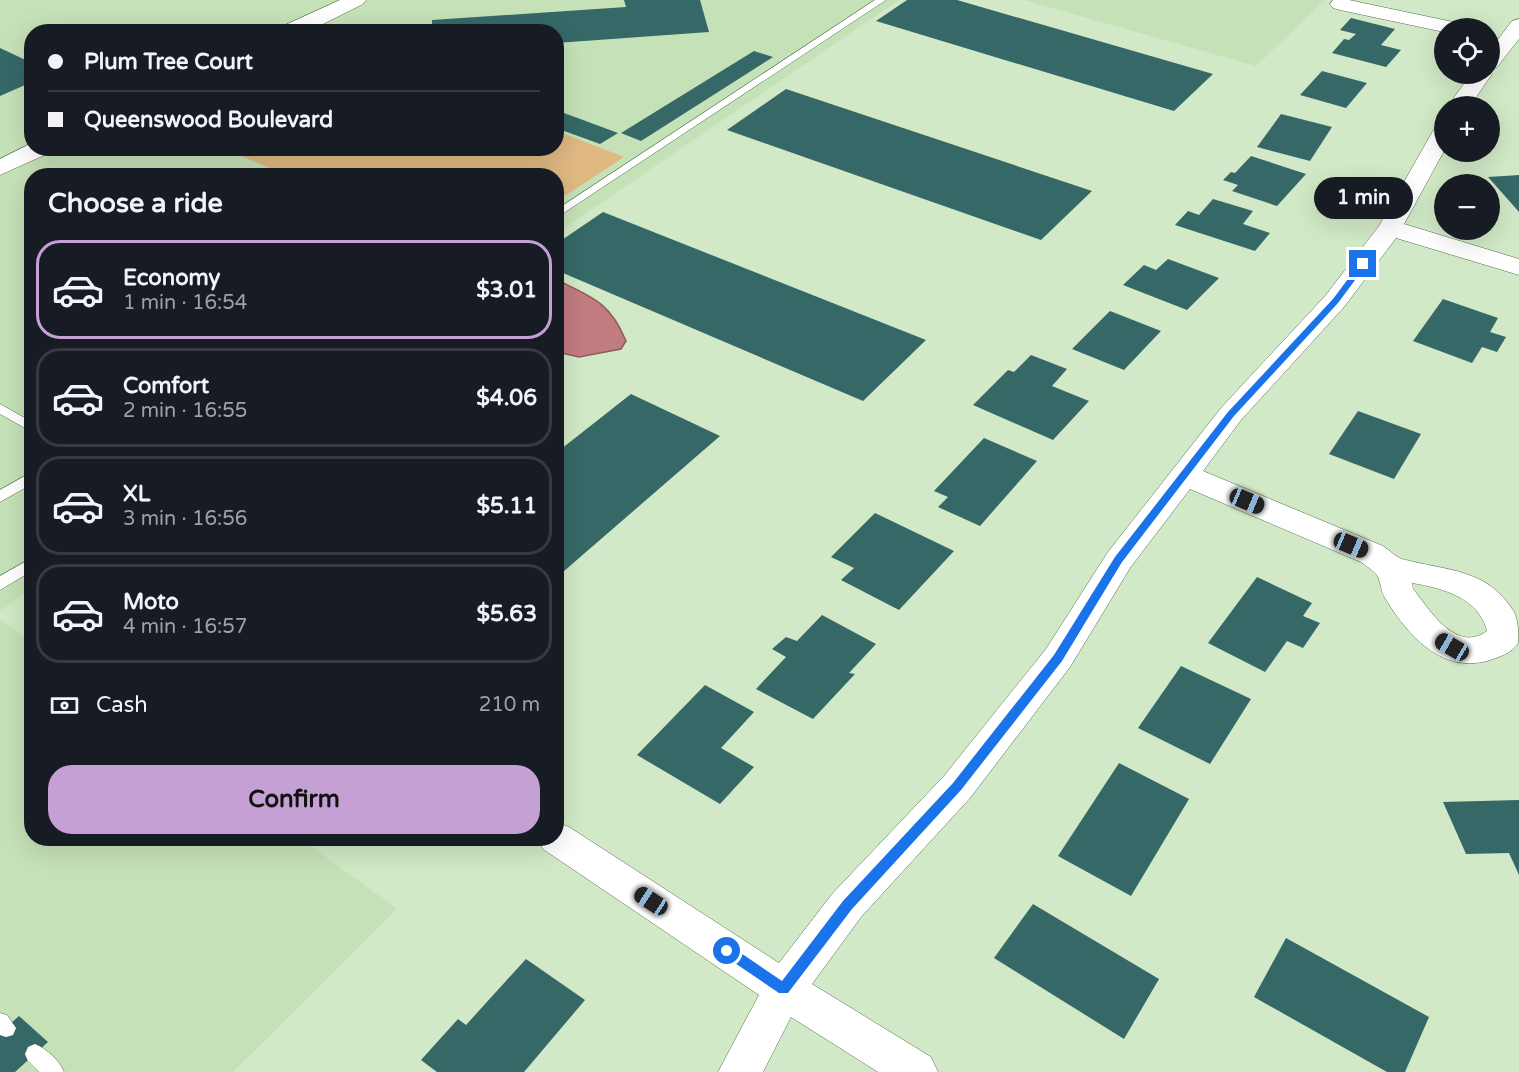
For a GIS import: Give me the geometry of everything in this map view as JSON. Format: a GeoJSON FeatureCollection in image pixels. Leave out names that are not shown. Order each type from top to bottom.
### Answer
{"type":"FeatureCollection","features":[{"type":"Feature","properties":{"kind":"street"},"geometry":{"type":"LineString","coordinates":[[306,24],[356,0]]}},
{"type":"Feature","properties":{"kind":"street"},"geometry":{"type":"LineString","coordinates":[[1340,4],[1434,24]]}},
{"type":"Feature","properties":{"kind":"street"},"geometry":{"type":"LineString","coordinates":[[1500,48],[1509,34]]}},
{"type":"Feature","properties":{"kind":"street"},"geometry":{"type":"LineString","coordinates":[[740,1072],[784,989],[848,905],[957,787],[1051,667],[1119,560],[1231,414],[1335,301],[1390,228],[1434,150]]}},
{"type":"Feature","properties":{"kind":"street"},"geometry":{"type":"LineString","coordinates":[[0,168],[25,156]]}},
{"type":"Feature","properties":{"kind":"street"},"geometry":{"type":"LineString","coordinates":[[1390,228],[1519,267]]}},
{"type":"Feature","properties":{"kind":"street"},"geometry":{"type":"LineString","coordinates":[[1184,475],[1372,554],[1392,569]]}},
{"type":"Feature","properties":{"kind":"street"},"geometry":{"type":"LineString","coordinates":[[564,843],[784,989],[916,1072]]}},
{"type":"Feature","properties":{"kind":"lane"},"geometry":{"type":"LineString","coordinates":[[564,210],[881,0]]}},
{"type":"Feature","properties":{"kind":"lane"},"geometry":{"type":"LineString","coordinates":[[0,408],[24,423]]}},
{"type":"Feature","properties":{"kind":"lane"},"geometry":{"type":"LineString","coordinates":[[0,496],[24,482]]}},
{"type":"Feature","properties":{"kind":"lane"},"geometry":{"type":"LineString","coordinates":[[0,584],[24,568]]}},
{"type":"Feature","properties":{"kind":"lane"},"geometry":{"type":"LineString","coordinates":[[35,1054],[54,1072]]}},
{"type":"Feature","properties":{"kind":"shaded area"},"geometry":{"type":"Polygon","coordinates":[[[0,0],[899,0],[564,228],[564,168],[24,168],[24,594],[0,611],[0,0]]]}},
{"type":"Feature","properties":{"kind":"shaded area"},"geometry":{"type":"Polygon","coordinates":[[[1024,0],[1325,0],[1256,66],[1024,0]]]}},
{"type":"Feature","properties":{"kind":"shaded area"},"geometry":{"type":"Polygon","coordinates":[[[564,134],[624,157],[564,196],[564,168],[270,168],[241,156],[564,156],[564,134]]]}},
{"type":"Feature","properties":{"kind":"shaded area"},"geometry":{"type":"Polygon","coordinates":[[[564,283],[599,302],[613,317],[626,341],[621,349],[579,357],[564,354],[564,283]]]}},
{"type":"Feature","properties":{"kind":"shaded area"},"geometry":{"type":"Polygon","coordinates":[[[0,619],[24,637],[24,846],[311,846],[397,909],[233,1072],[0,1072],[0,619]]]}},
{"type":"Feature","properties":{"kind":"building"},"geometry":{"type":"Polygon","coordinates":[[[624,0],[700,0],[709,32],[564,42],[564,24],[432,24],[432,20],[626,7],[624,0]]]}},
{"type":"Feature","properties":{"kind":"building"},"geometry":{"type":"Polygon","coordinates":[[[907,0],[957,0],[1213,74],[1174,111],[876,21],[907,0]]]}},
{"type":"Feature","properties":{"kind":"building"},"geometry":{"type":"Polygon","coordinates":[[[1351,18],[1395,29],[1381,45],[1401,50],[1386,67],[1332,53],[1344,39],[1349,40],[1356,34],[1340,30],[1351,18]]]}},
{"type":"Feature","properties":{"kind":"building"},"geometry":{"type":"Polygon","coordinates":[[[0,48],[24,59],[24,86],[0,96],[0,48]]]}},
{"type":"Feature","properties":{"kind":"building"},"geometry":{"type":"Polygon","coordinates":[[[754,51],[773,57],[641,141],[621,133],[754,51]]]}},
{"type":"Feature","properties":{"kind":"building"},"geometry":{"type":"Polygon","coordinates":[[[1322,71],[1367,83],[1346,108],[1300,95],[1322,71]]]}},
{"type":"Feature","properties":{"kind":"building"},"geometry":{"type":"Polygon","coordinates":[[[786,89],[1092,191],[1041,240],[727,130],[786,89]]]}},
{"type":"Feature","properties":{"kind":"building"},"geometry":{"type":"Polygon","coordinates":[[[564,113],[618,133],[600,144],[564,131],[564,113]]]}},
{"type":"Feature","properties":{"kind":"building"},"geometry":{"type":"Polygon","coordinates":[[[1281,114],[1332,127],[1310,161],[1257,147],[1281,114]]]}},
{"type":"Feature","properties":{"kind":"building"},"geometry":{"type":"Polygon","coordinates":[[[1251,156],[1306,174],[1277,206],[1232,191],[1238,185],[1223,180],[1231,172],[1235,173],[1251,156]]]}},
{"type":"Feature","properties":{"kind":"building"},"geometry":{"type":"Polygon","coordinates":[[[1519,175],[1519,212],[1500,191],[1500,176],[1519,175]]]}},
{"type":"Feature","properties":{"kind":"building"},"geometry":{"type":"Polygon","coordinates":[[[1213,199],[1253,211],[1243,224],[1270,233],[1255,251],[1175,225],[1188,211],[1199,215],[1213,199]]]}},
{"type":"Feature","properties":{"kind":"building"},"geometry":{"type":"Polygon","coordinates":[[[603,212],[926,340],[863,401],[564,273],[564,239],[603,212]]]}},
{"type":"Feature","properties":{"kind":"building"},"geometry":{"type":"Polygon","coordinates":[[[1168,259],[1219,278],[1187,310],[1123,285],[1144,265],[1156,270],[1168,259]]]}},
{"type":"Feature","properties":{"kind":"building"},"geometry":{"type":"Polygon","coordinates":[[[1443,299],[1498,318],[1490,332],[1506,337],[1497,352],[1482,347],[1472,363],[1413,341],[1443,299]]]}},
{"type":"Feature","properties":{"kind":"building"},"geometry":{"type":"Polygon","coordinates":[[[1110,311],[1161,331],[1124,370],[1072,349],[1110,311]]]}},
{"type":"Feature","properties":{"kind":"building"},"geometry":{"type":"Polygon","coordinates":[[[1031,355],[1067,369],[1052,386],[1089,401],[1053,440],[973,405],[1008,370],[1014,372],[1031,355]]]}},
{"type":"Feature","properties":{"kind":"building"},"geometry":{"type":"Polygon","coordinates":[[[631,394],[720,436],[564,571],[564,447],[631,394]]]}},
{"type":"Feature","properties":{"kind":"building"},"geometry":{"type":"Polygon","coordinates":[[[1358,411],[1421,434],[1394,479],[1329,454],[1358,411]]]}},
{"type":"Feature","properties":{"kind":"building"},"geometry":{"type":"Polygon","coordinates":[[[984,438],[1037,461],[980,526],[938,507],[948,497],[934,491],[984,438]]]}},
{"type":"Feature","properties":{"kind":"building"},"geometry":{"type":"Polygon","coordinates":[[[875,513],[954,551],[899,610],[841,580],[854,568],[831,557],[875,513]]]}},
{"type":"Feature","properties":{"kind":"building"},"geometry":{"type":"Polygon","coordinates":[[[1257,577],[1312,603],[1303,616],[1320,623],[1303,648],[1287,641],[1265,672],[1208,643],[1257,577]]]}},
{"type":"Feature","properties":{"kind":"building"},"geometry":{"type":"Polygon","coordinates":[[[822,615],[876,644],[849,673],[855,674],[813,719],[756,689],[786,657],[772,649],[786,637],[797,641],[822,615]]]}},
{"type":"Feature","properties":{"kind":"building"},"geometry":{"type":"Polygon","coordinates":[[[1181,666],[1251,699],[1210,764],[1138,728],[1181,666]]]}},
{"type":"Feature","properties":{"kind":"building"},"geometry":{"type":"Polygon","coordinates":[[[705,685],[754,712],[721,748],[754,767],[720,804],[637,755],[705,685]]]}},
{"type":"Feature","properties":{"kind":"building"},"geometry":{"type":"Polygon","coordinates":[[[1119,763],[1189,799],[1131,896],[1058,856],[1119,763]]]}},
{"type":"Feature","properties":{"kind":"building"},"geometry":{"type":"Polygon","coordinates":[[[1519,800],[1519,875],[1509,853],[1466,854],[1443,802],[1519,800]]]}},
{"type":"Feature","properties":{"kind":"building"},"geometry":{"type":"Polygon","coordinates":[[[1033,904],[1159,979],[1124,1039],[994,958],[1033,904]]]}},
{"type":"Feature","properties":{"kind":"building"},"geometry":{"type":"Polygon","coordinates":[[[1286,938],[1429,1017],[1405,1072],[1387,1072],[1254,997],[1286,938]]]}},
{"type":"Feature","properties":{"kind":"building"},"geometry":{"type":"Polygon","coordinates":[[[526,959],[585,1000],[524,1072],[437,1072],[421,1060],[458,1019],[466,1025],[526,959]]]}},
{"type":"Feature","properties":{"kind":"building"},"geometry":{"type":"Polygon","coordinates":[[[19,1016],[48,1042],[15,1072],[0,1072],[0,1033],[19,1016]]]}},
{"type":"Feature","properties":{"kind":"route"},"geometry":{"type":"LineString","coordinates":[[727,951],[784,989],[848,905],[957,787],[1058,658],[1119,560],[1231,414],[1335,301],[1363,264]]}}]}
